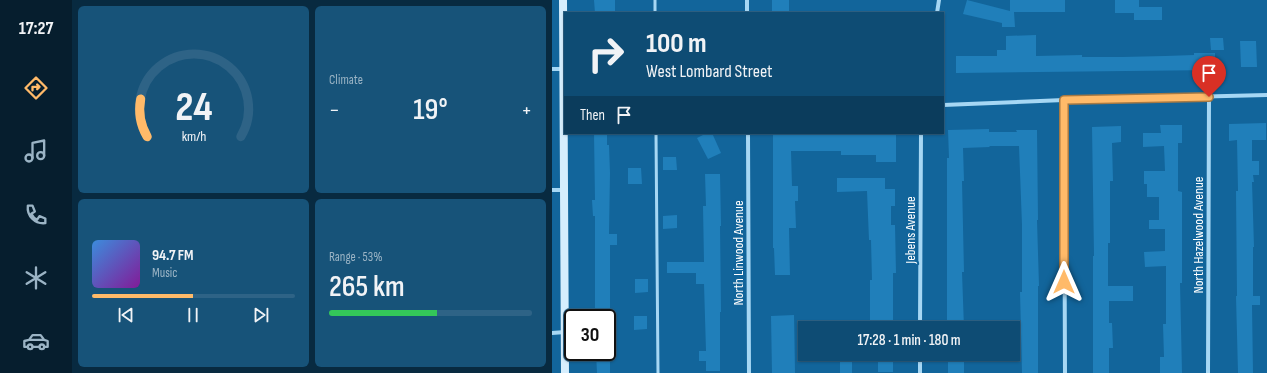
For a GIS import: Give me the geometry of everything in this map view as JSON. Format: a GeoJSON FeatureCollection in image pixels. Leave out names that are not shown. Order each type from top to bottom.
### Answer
{"type":"FeatureCollection","features":[{"type":"Feature","properties":{"kind":"street"},"geometry":{"type":"LineString","coordinates":[[563,0],[565,309]]}},
{"type":"Feature","properties":{"kind":"street"},"geometry":{"type":"LineString","coordinates":[[747,0],[747,12]]}},
{"type":"Feature","properties":{"kind":"street"},"geometry":{"type":"LineString","coordinates":[[936,12],[939,0]]}},
{"type":"Feature","properties":{"kind":"street"},"geometry":{"type":"LineString","coordinates":[[552,69],[564,69]]}},
{"type":"Feature","properties":{"kind":"street"},"geometry":{"type":"LineString","coordinates":[[944,104],[1267,95]]}},
{"type":"Feature","properties":{"kind":"street","name":"North Hazelwood Avenue"},"geometry":{"type":"LineString","coordinates":[[1208,373],[1209,97]]}},
{"type":"Feature","properties":{"kind":"street"},"geometry":{"type":"LineString","coordinates":[[1064,100],[1064,373]]}},
{"type":"Feature","properties":{"kind":"street","name":"North Linwood Avenue"},"geometry":{"type":"LineString","coordinates":[[748,134],[750,373]]}},
{"type":"Feature","properties":{"kind":"street","name":"Jebens Avenue"},"geometry":{"type":"LineString","coordinates":[[920,321],[921,134]]}},
{"type":"Feature","properties":{"kind":"street"},"geometry":{"type":"LineString","coordinates":[[552,190],[564,190]]}},
{"type":"Feature","properties":{"kind":"street"},"geometry":{"type":"LineString","coordinates":[[552,332],[564,332]]}},
{"type":"Feature","properties":{"kind":"street"},"geometry":{"type":"LineString","coordinates":[[566,361],[566,373]]}},
{"type":"Feature","properties":{"kind":"street"},"geometry":{"type":"LineString","coordinates":[[920,361],[920,373]]}},
{"type":"Feature","properties":{"kind":"lane"},"geometry":{"type":"LineString","coordinates":[[655,0],[655,12]]}},
{"type":"Feature","properties":{"kind":"lane"},"geometry":{"type":"LineString","coordinates":[[656,134],[658,373]]}},
{"type":"Feature","properties":{"kind":"building"},"geometry":{"type":"Polygon","coordinates":[[[594,0],[615,0],[615,12],[595,12],[594,0]]]}},
{"type":"Feature","properties":{"kind":"building"},"geometry":{"type":"Polygon","coordinates":[[[772,0],[789,0],[789,12],[772,12],[772,0]]]}},
{"type":"Feature","properties":{"kind":"building"},"geometry":{"type":"Polygon","coordinates":[[[967,0],[1010,11],[1010,0],[1065,0],[1065,12],[1014,12],[1015,27],[1002,27],[1002,23],[963,14],[967,0]]]}},
{"type":"Feature","properties":{"kind":"building"},"geometry":{"type":"Polygon","coordinates":[[[1115,0],[1139,0],[1139,7],[1162,7],[1162,20],[1134,20],[1134,13],[1115,13],[1115,0]]]}},
{"type":"Feature","properties":{"kind":"building"},"geometry":{"type":"Polygon","coordinates":[[[1036,35],[1036,56],[1082,55],[1082,57],[1122,57],[1215,53],[1215,70],[956,73],[956,56],[997,56],[997,50],[1006,50],[1006,36],[1036,35]]]}},
{"type":"Feature","properties":{"kind":"building"},"geometry":{"type":"Polygon","coordinates":[[[1210,38],[1223,38],[1224,50],[1211,50],[1210,38]]]}},
{"type":"Feature","properties":{"kind":"building"},"geometry":{"type":"Polygon","coordinates":[[[1240,41],[1256,41],[1257,67],[1241,67],[1240,41]]]}},
{"type":"Feature","properties":{"kind":"building"},"geometry":{"type":"Polygon","coordinates":[[[1266,123],[1266,140],[1252,140],[1252,161],[1259,161],[1259,175],[1253,175],[1254,182],[1252,182],[1254,247],[1253,296],[1260,296],[1260,305],[1252,305],[1253,373],[1238,373],[1236,296],[1236,191],[1238,191],[1237,140],[1229,141],[1229,124],[1266,123]]]}},
{"type":"Feature","properties":{"kind":"building"},"geometry":{"type":"Polygon","coordinates":[[[1160,125],[1182,125],[1182,143],[1178,143],[1178,191],[1182,192],[1182,283],[1180,283],[1182,373],[1160,373],[1160,357],[1164,357],[1163,324],[1166,324],[1166,266],[1145,267],[1144,252],[1165,251],[1165,229],[1149,229],[1149,220],[1159,220],[1159,197],[1147,197],[1147,184],[1144,184],[1144,171],[1165,171],[1164,146],[1143,147],[1143,133],[1161,133],[1160,125]]]}},
{"type":"Feature","properties":{"kind":"building"},"geometry":{"type":"Polygon","coordinates":[[[1121,126],[1121,142],[1112,143],[1113,181],[1110,181],[1108,286],[1133,286],[1133,301],[1109,301],[1109,323],[1112,323],[1113,348],[1109,348],[1109,373],[1093,373],[1094,256],[1092,127],[1121,126]]]}},
{"type":"Feature","properties":{"kind":"building"},"geometry":{"type":"Polygon","coordinates":[[[989,129],[989,132],[1017,132],[1016,130],[1037,130],[1039,286],[1038,373],[1022,373],[1020,292],[1022,292],[1022,225],[1019,146],[963,148],[964,181],[962,181],[964,272],[962,272],[964,321],[947,321],[948,130],[989,129]]]}},
{"type":"Feature","properties":{"kind":"building"},"geometry":{"type":"Polygon","coordinates":[[[594,134],[607,134],[610,173],[609,234],[617,234],[617,245],[610,245],[610,309],[595,309],[595,216],[593,216],[592,200],[595,200],[594,134]]]}},
{"type":"Feature","properties":{"kind":"building"},"geometry":{"type":"Polygon","coordinates":[[[705,134],[712,134],[721,153],[708,159],[697,138],[705,134]]]}},
{"type":"Feature","properties":{"kind":"building"},"geometry":{"type":"Polygon","coordinates":[[[896,134],[896,162],[876,162],[876,155],[841,155],[841,151],[791,151],[792,186],[798,186],[798,201],[795,201],[796,228],[789,228],[790,275],[775,275],[773,248],[773,135],[896,134]]]}},
{"type":"Feature","properties":{"kind":"building"},"geometry":{"type":"Polygon","coordinates":[[[663,157],[676,157],[677,170],[663,170],[663,157]]]}},
{"type":"Feature","properties":{"kind":"building"},"geometry":{"type":"Polygon","coordinates":[[[628,168],[641,168],[642,184],[628,184],[628,168]]]}},
{"type":"Feature","properties":{"kind":"building"},"geometry":{"type":"Polygon","coordinates":[[[705,174],[720,174],[720,371],[706,371],[706,361],[699,361],[699,351],[706,351],[704,284],[696,284],[696,273],[667,273],[667,262],[704,262],[703,206],[706,206],[705,174]]]}},
{"type":"Feature","properties":{"kind":"building"},"geometry":{"type":"Polygon","coordinates":[[[837,178],[885,178],[885,189],[895,189],[895,206],[891,206],[891,225],[895,225],[896,273],[893,273],[893,321],[870,321],[870,280],[872,280],[871,240],[869,240],[867,191],[837,192],[837,178]]]}},
{"type":"Feature","properties":{"kind":"building"},"geometry":{"type":"Polygon","coordinates":[[[677,215],[677,228],[663,229],[663,216],[677,215]]]}},
{"type":"Feature","properties":{"kind":"building"},"geometry":{"type":"Polygon","coordinates":[[[635,279],[648,279],[648,292],[635,293],[635,279]]]}},
{"type":"Feature","properties":{"kind":"building"},"geometry":{"type":"Polygon","coordinates":[[[794,315],[795,373],[772,373],[771,316],[794,315]]]}},
{"type":"Feature","properties":{"kind":"building"},"geometry":{"type":"Polygon","coordinates":[[[634,316],[647,316],[647,329],[634,330],[634,316]]]}},
{"type":"Feature","properties":{"kind":"building"},"geometry":{"type":"Polygon","coordinates":[[[596,361],[610,361],[610,373],[597,373],[596,361]]]}},
{"type":"Feature","properties":{"kind":"building"},"geometry":{"type":"Polygon","coordinates":[[[878,361],[893,361],[893,372],[878,372],[878,361]]]}},
{"type":"Feature","properties":{"kind":"building"},"geometry":{"type":"Polygon","coordinates":[[[948,361],[964,361],[964,373],[948,373],[948,361]]]}},
{"type":"Feature","properties":{"kind":"building"},"geometry":{"type":"Polygon","coordinates":[[[840,362],[852,362],[852,373],[840,373],[840,362]]]}},
{"type":"Feature","properties":{"kind":"route"},"geometry":{"type":"LineString","coordinates":[[1064,282],[1064,100],[1209,97]]}}]}
